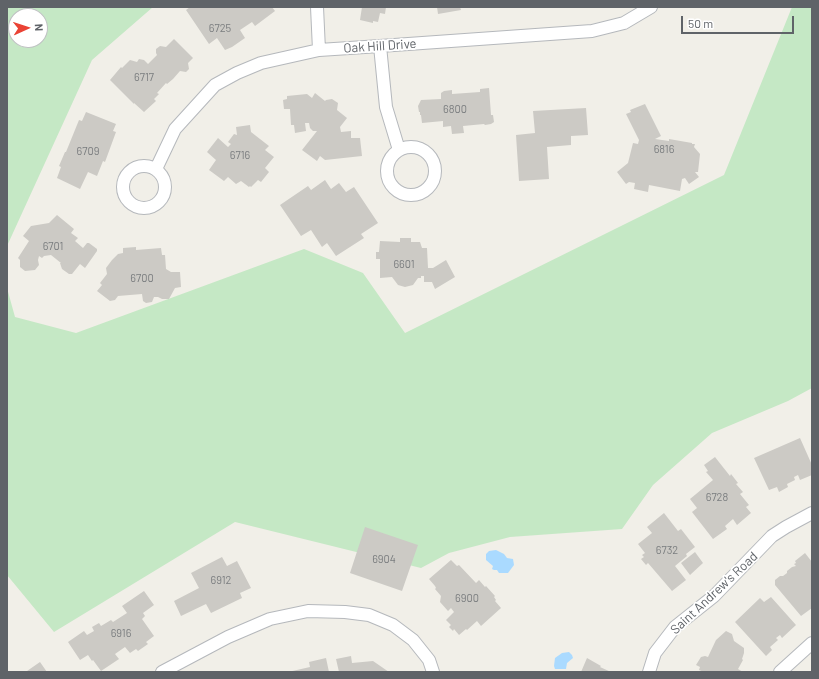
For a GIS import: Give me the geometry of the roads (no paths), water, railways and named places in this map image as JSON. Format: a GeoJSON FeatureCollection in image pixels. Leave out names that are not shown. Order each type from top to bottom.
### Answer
{"type":"FeatureCollection","features":[{"type":"Feature","properties":{"kind":"street"},"geometry":{"type":"LineString","coordinates":[[318,7],[319,50]]}},
{"type":"Feature","properties":{"kind":"street","name":"Oak Hill Drive"},"geometry":{"type":"LineString","coordinates":[[156,170],[175,129],[215,85],[262,63],[319,50],[592,31],[624,23],[651,7]]}},
{"type":"Feature","properties":{"kind":"street"},"geometry":{"type":"LineString","coordinates":[[380,46],[386,107],[399,150]]}},
{"type":"Feature","properties":{"kind":"street","name":"Saint Andrew's Road"},"geometry":{"type":"LineString","coordinates":[[649,672],[655,653],[675,627],[714,596],[772,536],[812,513]]}},
{"type":"Feature","properties":{"kind":"street"},"geometry":{"type":"LineString","coordinates":[[162,672],[228,637],[270,619],[308,611],[345,612],[369,615],[393,625],[413,640],[429,660],[433,672]]}},
{"type":"Feature","properties":{"kind":"street"},"geometry":{"type":"LineString","coordinates":[[780,672],[812,643]]}},
{"type":"Feature","properties":{"kind":"water"},"geometry":{"type":"Polygon","coordinates":[[[496,550],[504,554],[507,558],[513,559],[514,565],[508,573],[499,573],[497,570],[492,569],[493,566],[486,560],[486,554],[489,551],[496,550]]]}},
{"type":"Feature","properties":{"kind":"water"},"geometry":{"type":"Polygon","coordinates":[[[569,652],[573,658],[567,663],[566,669],[555,669],[555,658],[562,653],[569,652]]]}}]}
